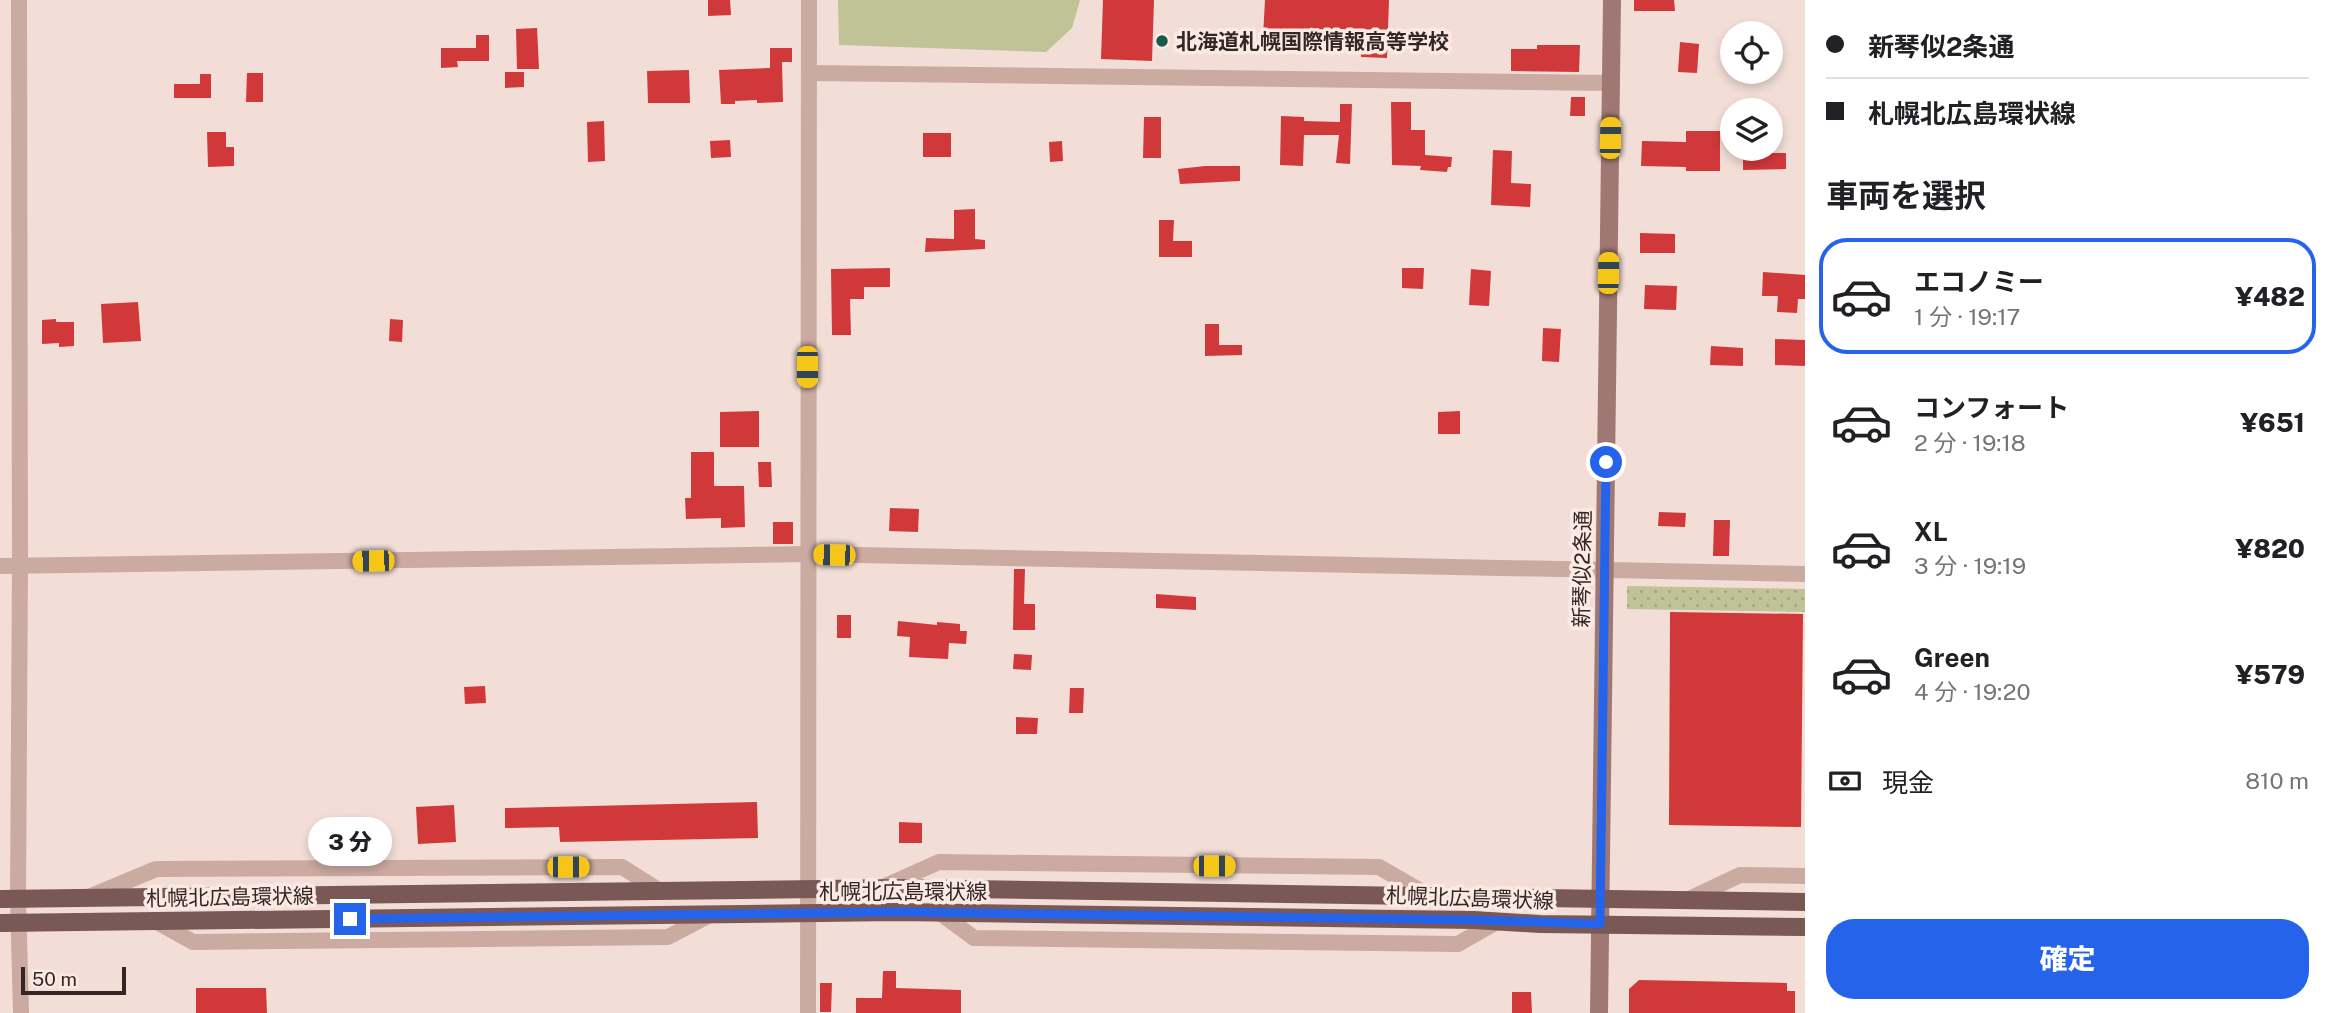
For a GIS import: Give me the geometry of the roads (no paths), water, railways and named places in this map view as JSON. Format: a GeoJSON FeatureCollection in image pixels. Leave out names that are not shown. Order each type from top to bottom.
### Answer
{"type":"FeatureCollection","features":[{"type":"Feature","properties":{"kind":"main road","name":"札幌北広島環状線"},"geometry":{"type":"LineString","coordinates":[[0,899],[880,888],[1805,902]]}},
{"type":"Feature","properties":{"kind":"main road","name":"札幌北広島環状線"},"geometry":{"type":"LineString","coordinates":[[0,923],[940,913],[1804,927]]}},
{"type":"Feature","properties":{"kind":"street"},"geometry":{"type":"LineString","coordinates":[[19,0],[18,899],[21,923],[21,1013]]}},
{"type":"Feature","properties":{"kind":"street"},"geometry":{"type":"LineString","coordinates":[[808,1013],[809,0]]}},
{"type":"Feature","properties":{"kind":"street","name":"新琴似2条通"},"geometry":{"type":"LineString","coordinates":[[1599,1013],[1612,0]]}},
{"type":"Feature","properties":{"kind":"street"},"geometry":{"type":"LineString","coordinates":[[809,73],[1611,83]]}},
{"type":"Feature","properties":{"kind":"street"},"geometry":{"type":"LineString","coordinates":[[0,566],[807,554],[1805,573]]}},
{"type":"Feature","properties":{"kind":"street"},"geometry":{"type":"LineString","coordinates":[[880,888],[939,862],[1379,867],[1431,897]]}},
{"type":"Feature","properties":{"kind":"street"},"geometry":{"type":"LineString","coordinates":[[86,898],[156,869],[622,867],[660,891]]}},
{"type":"Feature","properties":{"kind":"street"},"geometry":{"type":"LineString","coordinates":[[1684,901],[1740,875],[1805,876]]}},
{"type":"Feature","properties":{"kind":"street"},"geometry":{"type":"LineString","coordinates":[[940,913],[974,938],[1458,944],[1499,921]]}},
{"type":"Feature","properties":{"kind":"place","name":"北海道札幌国際情報高等学校"},"geometry":{"type":"Point","coordinates":[1162,41]}}]}
